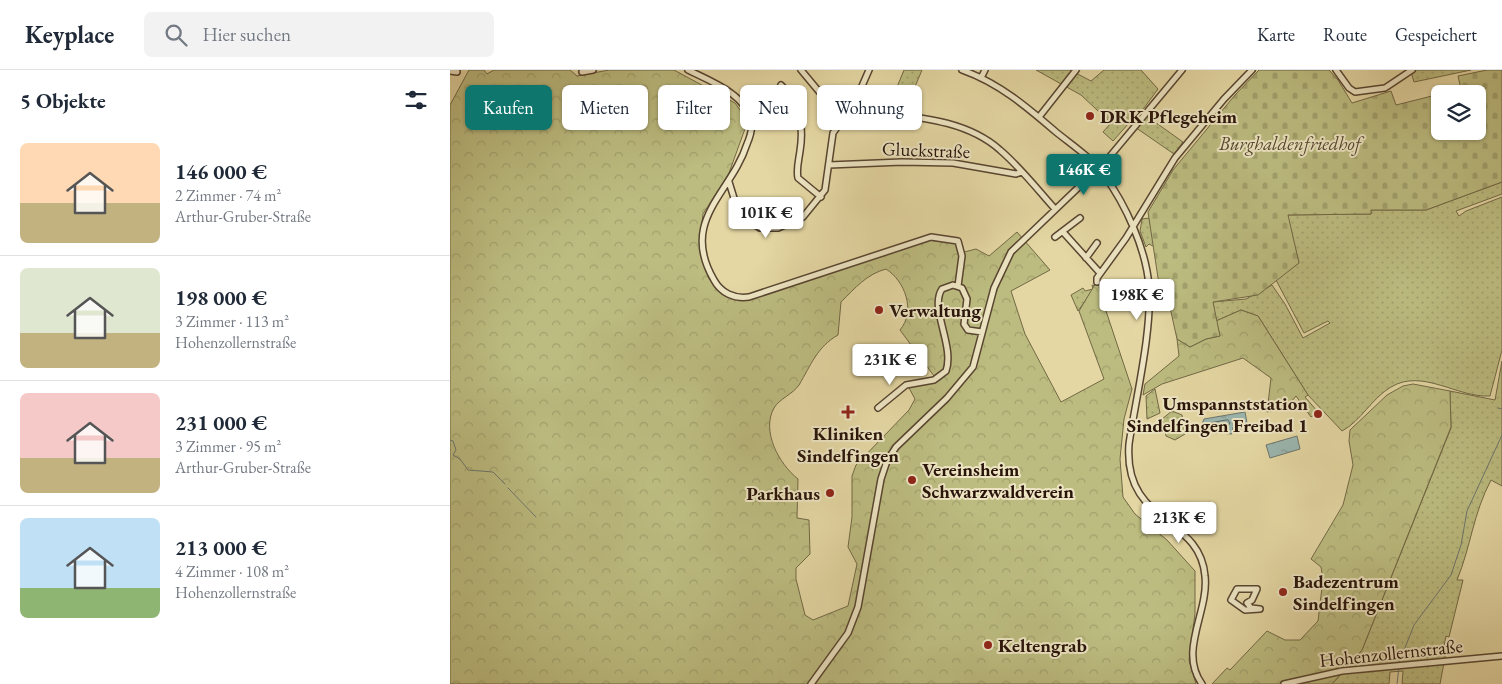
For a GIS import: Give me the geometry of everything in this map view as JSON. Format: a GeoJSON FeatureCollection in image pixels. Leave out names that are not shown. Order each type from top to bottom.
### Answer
{"type":"FeatureCollection","features":[{"type":"Feature","properties":{"kind":"street"},"geometry":{"type":"LineString","coordinates":[[582,72],[594,70]]}},
{"type":"Feature","properties":{"kind":"street"},"geometry":{"type":"LineString","coordinates":[[688,70],[737,98],[748,113],[752,124],[743,156],[729,182],[714,200],[706,216],[703,247],[707,266],[720,289],[730,295],[750,297],[931,237],[958,241],[962,256],[958,286]]}},
{"type":"Feature","properties":{"kind":"street"},"geometry":{"type":"LineString","coordinates":[[801,70],[817,89]]}},
{"type":"Feature","properties":{"kind":"street"},"geometry":{"type":"LineString","coordinates":[[862,85],[868,70]]}},
{"type":"Feature","properties":{"kind":"street"},"geometry":{"type":"LineString","coordinates":[[962,70],[1008,93],[1039,117],[1098,169],[1104,176],[1132,226],[1146,264],[1149,295],[1129,444],[1129,467],[1134,482],[1146,505],[1188,538],[1202,559],[1205,590],[1192,661],[1196,675],[1202,684]]}},
{"type":"Feature","properties":{"kind":"street"},"geometry":{"type":"LineString","coordinates":[[981,78],[985,70]]}},
{"type":"Feature","properties":{"kind":"street"},"geometry":{"type":"LineString","coordinates":[[1039,117],[1076,70]]}},
{"type":"Feature","properties":{"kind":"street"},"geometry":{"type":"LineString","coordinates":[[811,684],[848,633],[858,606],[881,479],[887,461],[896,447],[970,373],[976,362],[994,288],[1008,257],[1023,238],[1098,169],[1182,70]]}},
{"type":"Feature","properties":{"kind":"street"},"geometry":{"type":"LineString","coordinates":[[1096,282],[1175,158],[1224,99],[1252,70]]}},
{"type":"Feature","properties":{"kind":"street"},"geometry":{"type":"LineString","coordinates":[[1337,70],[1355,92],[1385,88],[1412,70]]}},
{"type":"Feature","properties":{"kind":"street"},"geometry":{"type":"LineString","coordinates":[[450,71],[457,72]]}},
{"type":"Feature","properties":{"kind":"street"},"geometry":{"type":"LineString","coordinates":[[922,120],[960,127],[994,145],[1022,172],[1055,209]]}},
{"type":"Feature","properties":{"kind":"street"},"geometry":{"type":"LineString","coordinates":[[800,130],[801,142],[797,175],[800,180],[821,197]]}},
{"type":"Feature","properties":{"kind":"street"},"geometry":{"type":"LineString","coordinates":[[729,182],[736,206],[741,215],[751,223],[764,229],[778,228],[797,221],[808,212],[826,188],[831,142],[835,130]]}},
{"type":"Feature","properties":{"kind":"street","name":"Gluckstraße"},"geometry":{"type":"LineString","coordinates":[[829,165],[931,162],[976,166],[1016,174],[1022,172]]}},
{"type":"Feature","properties":{"kind":"street"},"geometry":{"type":"LineString","coordinates":[[1056,237],[1080,218]]}},
{"type":"Feature","properties":{"kind":"street"},"geometry":{"type":"LineString","coordinates":[[1063,232],[1100,273]]}},
{"type":"Feature","properties":{"kind":"street"},"geometry":{"type":"LineString","coordinates":[[1086,258],[1097,243]]}},
{"type":"Feature","properties":{"kind":"street"},"geometry":{"type":"LineString","coordinates":[[878,408],[906,385],[934,380],[946,371],[949,351],[938,299],[940,292],[945,287],[958,286],[964,291],[967,299],[964,321],[966,328],[982,332]]}},
{"type":"Feature","properties":{"kind":"street"},"geometry":{"type":"LineString","coordinates":[[1237,588],[1257,589],[1252,600],[1248,603],[1251,608],[1260,609],[1245,610],[1231,600],[1237,588]]}},
{"type":"Feature","properties":{"kind":"street"},"geometry":{"type":"LineString","coordinates":[[1502,650],[1495,656],[1502,662]]}},
{"type":"Feature","properties":{"kind":"street","name":"Hohenzollernstraße"},"geometry":{"type":"LineString","coordinates":[[1284,684],[1333,672],[1502,656]]}},
{"type":"Feature","properties":{"kind":"green space"},"geometry":{"type":"Polygon","coordinates":[[[469,70],[484,70],[487,74],[494,70],[570,70],[577,76],[609,70],[674,70],[702,85],[658,85],[658,130],[730,130],[730,100],[735,103],[740,110],[740,130],[745,130],[729,173],[703,214],[700,238],[702,259],[709,279],[723,295],[739,300],[928,240],[955,243],[960,253],[976,249],[989,256],[1017,232],[1050,270],[1011,291],[1025,334],[1061,402],[1104,379],[1079,311],[1100,276],[1099,286],[1104,305],[1132,389],[1124,419],[1120,459],[1123,497],[1135,514],[1167,540],[1195,571],[1195,614],[1189,660],[1196,684],[450,684],[450,105],[469,70]],[[886,269],[879,271],[862,282],[841,302],[838,335],[820,351],[799,385],[776,405],[771,417],[771,437],[774,446],[784,465],[798,479],[797,518],[809,520],[810,554],[796,568],[796,579],[805,615],[813,620],[848,606],[857,564],[848,547],[852,517],[852,476],[856,465],[909,410],[915,399],[908,386],[929,383],[934,376],[900,330],[905,322],[908,306],[903,289],[886,269]]]}},
{"type":"Feature","properties":{"kind":"green space"},"geometry":{"type":"Polygon","coordinates":[[[904,70],[922,70],[916,85],[898,85],[904,70]]]}},
{"type":"Feature","properties":{"kind":"green space"},"geometry":{"type":"Polygon","coordinates":[[[1036,70],[1070,70],[1091,81],[1104,70],[1141,70],[1158,89],[1141,112],[1183,142],[1174,154],[1129,123],[1113,141],[1103,132],[1111,123],[1081,95],[1036,70]]]}},
{"type":"Feature","properties":{"kind":"green space","name":"Burghaldenfriedhof"},"geometry":{"type":"Polygon","coordinates":[[[1259,70],[1329,70],[1338,80],[1352,103],[1391,91],[1396,105],[1431,96],[1431,140],[1486,140],[1486,85],[1460,85],[1458,76],[1487,70],[1502,70],[1502,182],[1426,210],[1371,210],[1371,214],[1288,215],[1299,263],[1258,295],[1213,302],[1220,336],[1206,339],[1190,347],[1177,339],[1169,303],[1162,304],[1148,212],[1173,170],[1235,95],[1259,70]]]}},
{"type":"Feature","properties":{"kind":"green space"},"geometry":{"type":"Polygon","coordinates":[[[1414,70],[1471,70],[1414,82],[1411,72],[1414,70]]]}},
{"type":"Feature","properties":{"kind":"green space"},"geometry":{"type":"Polygon","coordinates":[[[1502,182],[1502,194],[1456,211],[1459,216],[1466,211],[1502,197],[1502,350],[1490,396],[1465,393],[1428,382],[1403,382],[1384,392],[1349,427],[1342,431],[1308,395],[1258,316],[1241,310],[1216,321],[1213,302],[1246,299],[1272,285],[1285,304],[1303,338],[1330,323],[1328,321],[1304,333],[1276,280],[1299,263],[1287,215],[1371,214],[1371,210],[1426,210],[1502,182]]]}},
{"type":"Feature","properties":{"kind":"green space"},"geometry":{"type":"Polygon","coordinates":[[[1149,218],[1155,247],[1149,244],[1146,247],[1140,231],[1142,219],[1149,218]]]}},
{"type":"Feature","properties":{"kind":"green space"},"geometry":{"type":"Polygon","coordinates":[[[1092,285],[1096,286],[1078,311],[1071,295],[1083,288],[1085,291],[1093,289],[1092,285]]]}},
{"type":"Feature","properties":{"kind":"green space"},"geometry":{"type":"Polygon","coordinates":[[[1241,310],[1258,316],[1308,395],[1305,397],[1318,412],[1311,417],[1296,396],[1287,407],[1267,412],[1271,378],[1243,358],[1162,384],[1143,395],[1145,384],[1179,356],[1177,339],[1190,347],[1206,339],[1220,336],[1216,321],[1241,310]]]}},
{"type":"Feature","properties":{"kind":"green space"},"geometry":{"type":"Polygon","coordinates":[[[1502,361],[1502,486],[1491,480],[1480,505],[1457,580],[1463,580],[1449,637],[1446,636],[1443,651],[1446,652],[1440,684],[1402,684],[1403,671],[1390,672],[1389,684],[1332,684],[1362,650],[1451,428],[1450,391],[1495,400],[1502,361]]]}},
{"type":"Feature","properties":{"kind":"green space"},"geometry":{"type":"Polygon","coordinates":[[[1413,384],[1450,391],[1451,427],[1362,650],[1332,684],[1212,684],[1227,668],[1230,670],[1267,631],[1285,640],[1300,640],[1318,621],[1323,579],[1321,567],[1311,559],[1343,505],[1353,465],[1349,441],[1350,430],[1387,395],[1403,386],[1413,384]]]}},
{"type":"Feature","properties":{"kind":"green space"},"geometry":{"type":"Polygon","coordinates":[[[1155,389],[1160,413],[1147,419],[1146,396],[1155,389]]]}},
{"type":"Feature","properties":{"kind":"green space"},"geometry":{"type":"Polygon","coordinates":[[[1172,411],[1182,415],[1185,434],[1175,440],[1166,436],[1162,419],[1172,411]]]}},
{"type":"Feature","properties":{"kind":"water"},"geometry":{"type":"Polygon","coordinates":[[[1245,412],[1248,428],[1240,429],[1239,426],[1233,427],[1232,434],[1204,432],[1202,424],[1204,419],[1245,412]]]}},
{"type":"Feature","properties":{"kind":"water"},"geometry":{"type":"Polygon","coordinates":[[[1297,436],[1300,449],[1270,458],[1266,445],[1297,436]]]}},
{"type":"Feature","properties":{"kind":"waterway"},"geometry":{"type":"LineString","coordinates":[[1498,408],[1502,409]]}},
{"type":"Feature","properties":{"kind":"waterway"},"geometry":{"type":"LineString","coordinates":[[1399,663],[1414,625],[1451,575],[1461,545],[1467,511],[1502,435]]}},
{"type":"Feature","properties":{"kind":"waterway"},"geometry":{"type":"LineString","coordinates":[[450,440],[453,441],[456,450],[453,455],[460,459],[468,470],[493,472],[505,484]]}},
{"type":"Feature","properties":{"kind":"waterway"},"geometry":{"type":"LineString","coordinates":[[508,488],[536,517]]}},
{"type":"Feature","properties":{"kind":"waterway"},"geometry":{"type":"LineString","coordinates":[[1397,684],[1399,667]]}},
{"type":"Feature","properties":{"kind":"place","name":"DRK Pflegeheim"},"geometry":{"type":"Point","coordinates":[1090,116]}},
{"type":"Feature","properties":{"kind":"place","name":"Verwaltung"},"geometry":{"type":"Point","coordinates":[879,310]}},
{"type":"Feature","properties":{"kind":"place","name":"Kliniken Sindelfingen"},"geometry":{"type":"Point","coordinates":[848,412]}},
{"type":"Feature","properties":{"kind":"place","name":"Umspannststation Sindelfingen Freibad 1"},"geometry":{"type":"Point","coordinates":[1318,414]}},
{"type":"Feature","properties":{"kind":"place","name":"Vereinsheim Schwarzwaldverein"},"geometry":{"type":"Point","coordinates":[912,480]}},
{"type":"Feature","properties":{"kind":"place","name":"Parkhaus"},"geometry":{"type":"Point","coordinates":[830,493]}},
{"type":"Feature","properties":{"kind":"place","name":"Badezentrum Sindelfingen"},"geometry":{"type":"Point","coordinates":[1283,592]}},
{"type":"Feature","properties":{"kind":"place","name":"Keltengrab"},"geometry":{"type":"Point","coordinates":[988,645]}}]}
